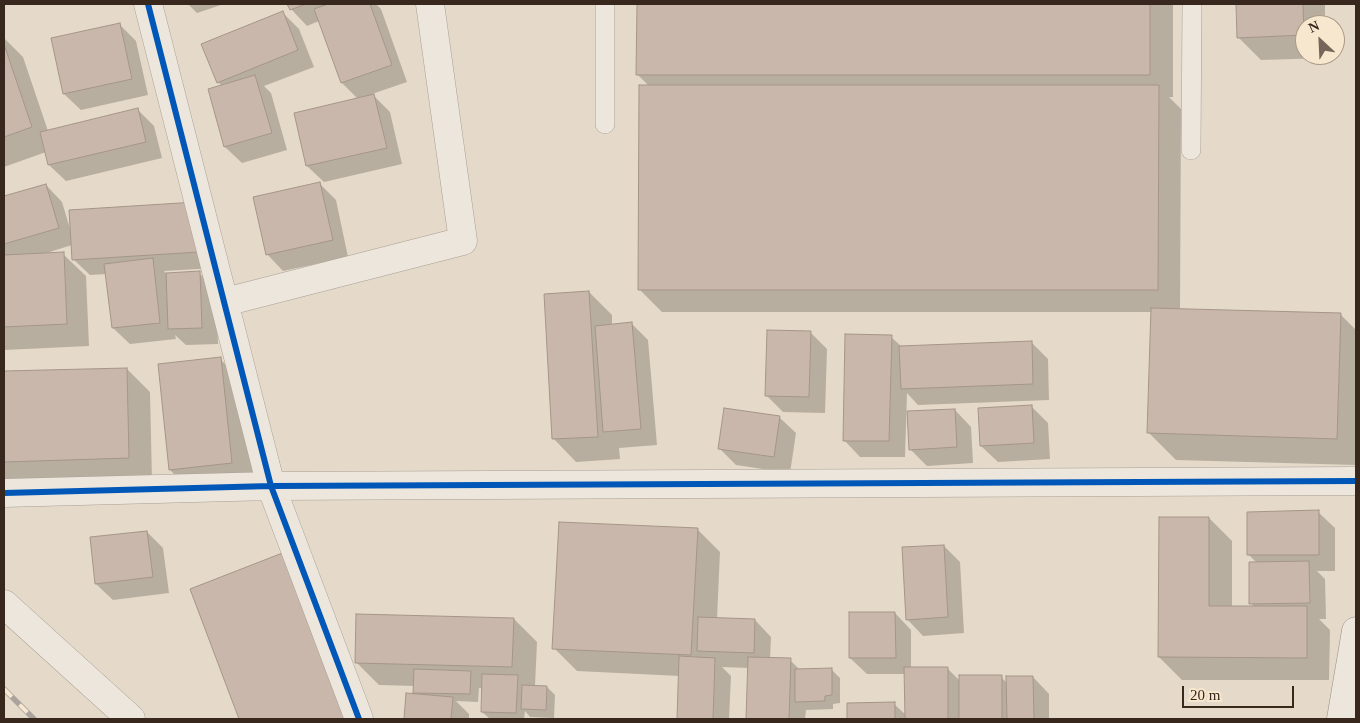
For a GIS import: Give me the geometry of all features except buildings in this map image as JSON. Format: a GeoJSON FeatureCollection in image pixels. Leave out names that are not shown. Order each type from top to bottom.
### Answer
{"type":"FeatureCollection","features":[{"type":"Feature","properties":{"kind":"street"},"geometry":{"type":"LineString","coordinates":[[148,4],[271,486],[359,719]]}},
{"type":"Feature","properties":{"kind":"street"},"geometry":{"type":"LineString","coordinates":[[224,302],[463,241],[430,4]]}},
{"type":"Feature","properties":{"kind":"street"},"geometry":{"type":"LineString","coordinates":[[4,493],[271,486],[1356,481]]}},
{"type":"Feature","properties":{"kind":"street"},"geometry":{"type":"LineString","coordinates":[[4,604],[131,719]]}},
{"type":"Feature","properties":{"kind":"street"},"geometry":{"type":"LineString","coordinates":[[1341,719],[1356,631]]}},
{"type":"Feature","properties":{"kind":"lane"},"geometry":{"type":"LineString","coordinates":[[604,124],[605,4]]}},
{"type":"Feature","properties":{"kind":"lane"},"geometry":{"type":"LineString","coordinates":[[1190,150],[1192,4]]}},
{"type":"Feature","properties":{"kind":"railway"},"geometry":{"type":"LineString","coordinates":[[4,689],[34,719]]}},
{"type":"Feature","properties":{"kind":"cycle path"},"geometry":{"type":"LineString","coordinates":[[148,4],[271,486],[359,719]]}},
{"type":"Feature","properties":{"kind":"cycle path"},"geometry":{"type":"LineString","coordinates":[[4,493],[271,486],[1356,481]]}}]}
